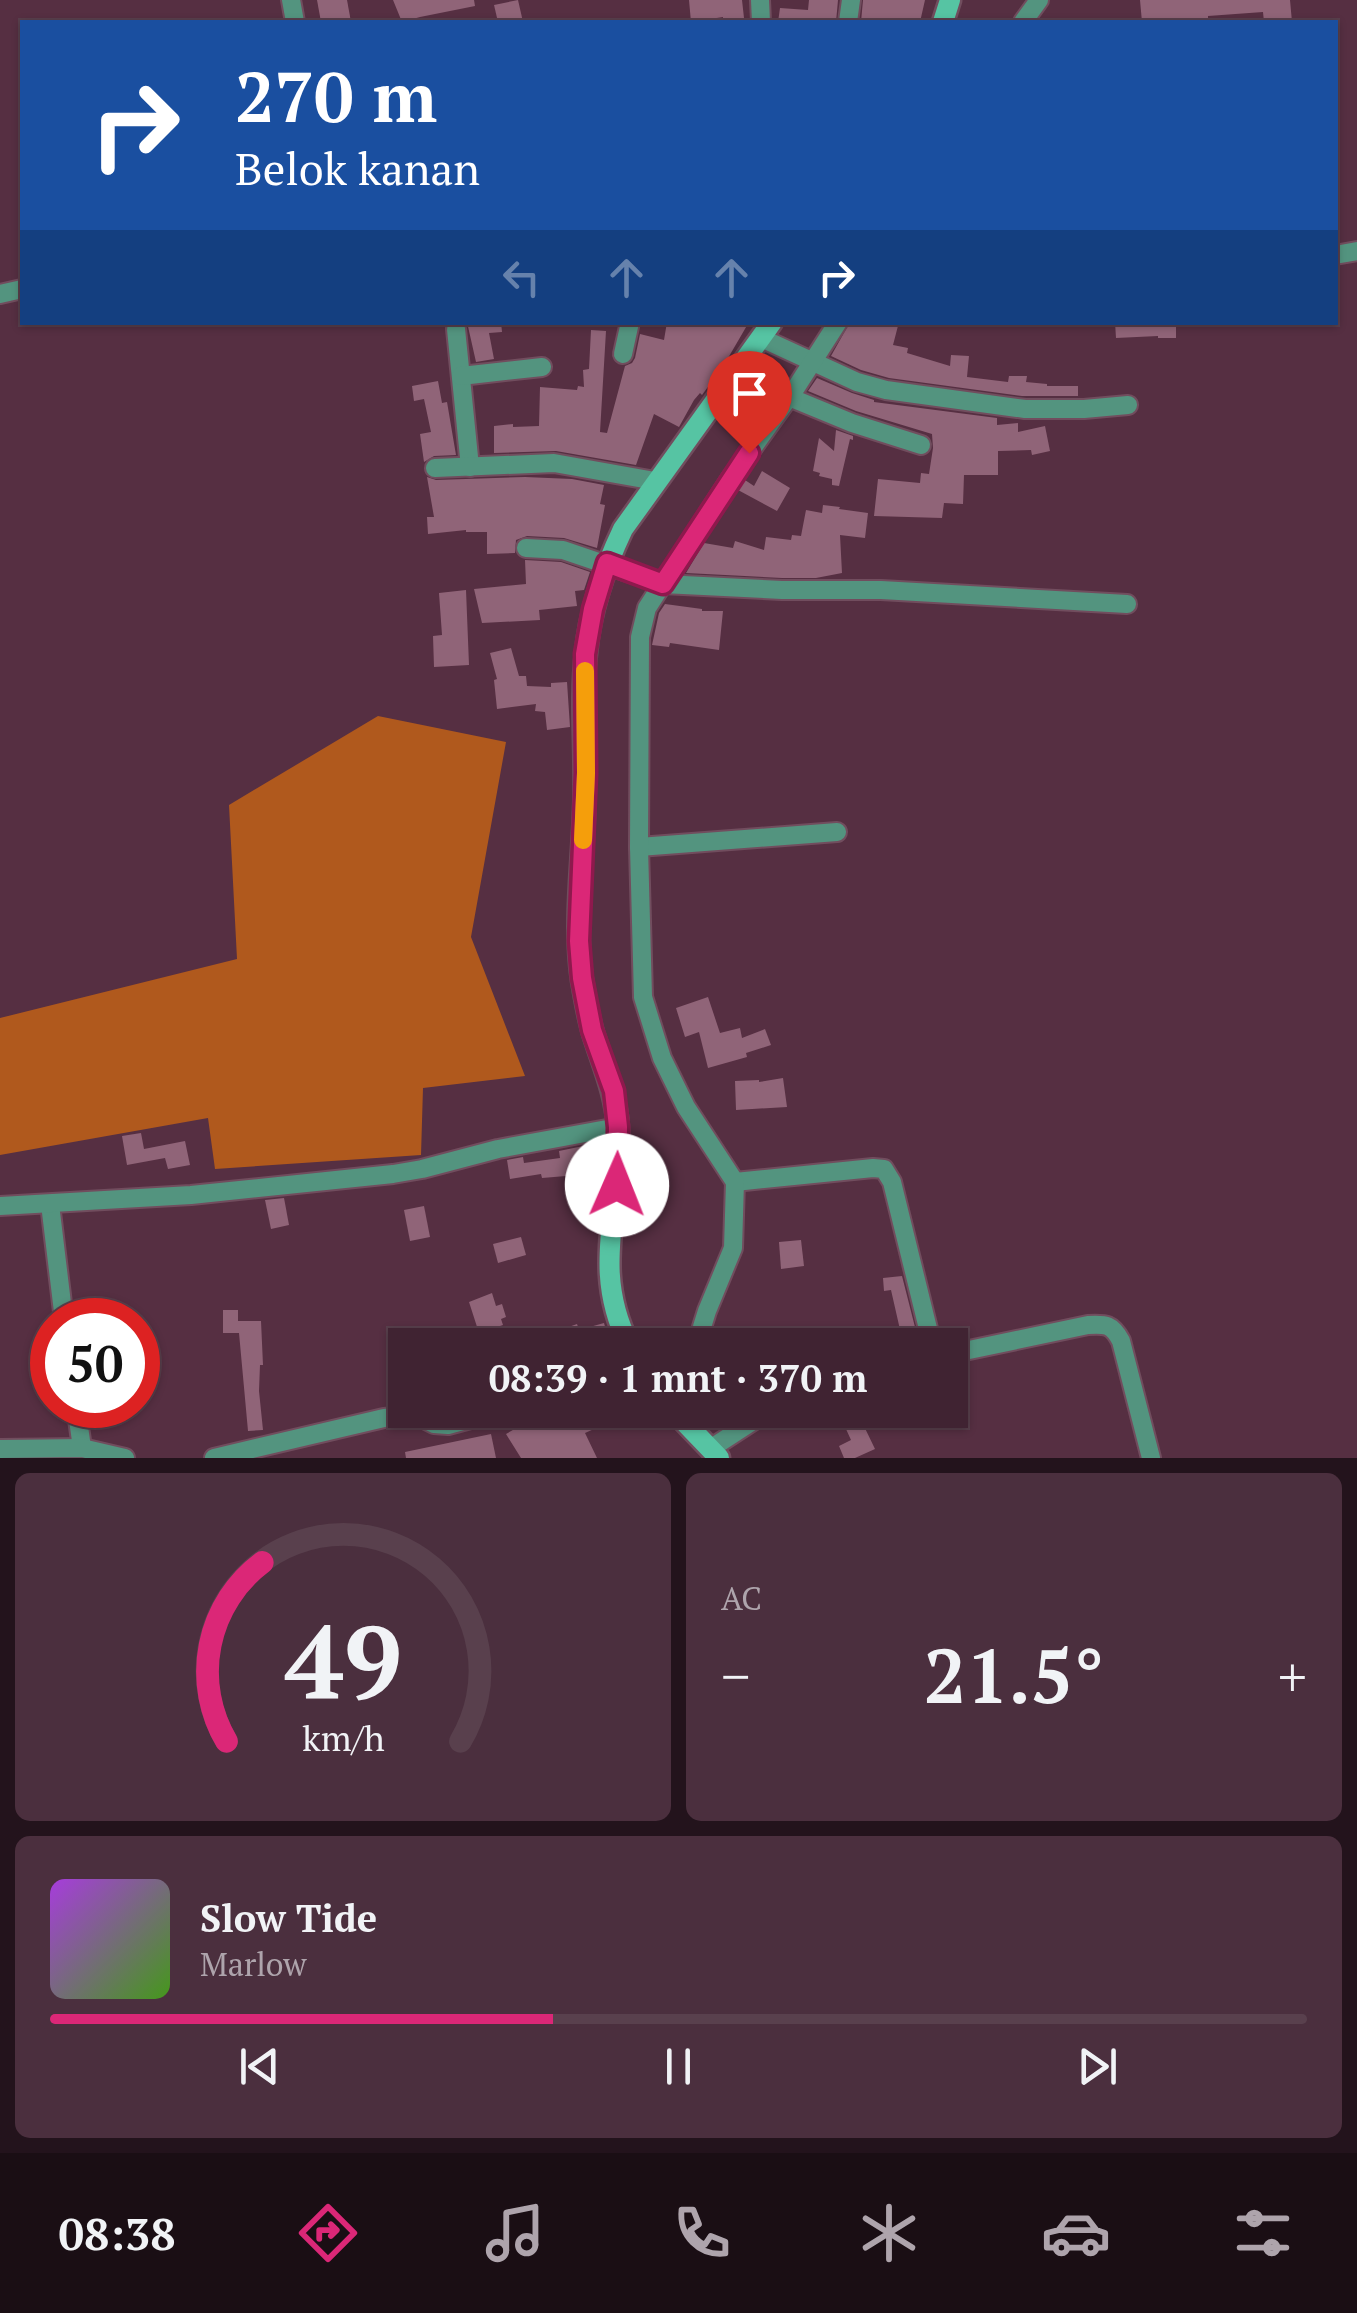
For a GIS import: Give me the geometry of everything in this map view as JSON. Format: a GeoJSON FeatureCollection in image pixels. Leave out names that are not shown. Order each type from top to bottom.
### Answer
{"type":"FeatureCollection","features":[{"type":"Feature","properties":{"kind":"main road"},"geometry":{"type":"LineString","coordinates":[[622,1328],[613,1307],[608,1272],[618,1127],[614,1091],[592,1030],[579,941],[586,773],[585,654],[593,609],[615,566],[622,529],[766,330]]}},
{"type":"Feature","properties":{"kind":"main road"},"geometry":{"type":"LineString","coordinates":[[692,1428],[716,1450]]}},
{"type":"Feature","properties":{"kind":"street"},"geometry":{"type":"LineString","coordinates":[[623,354],[629,325]]}},
{"type":"Feature","properties":{"kind":"street"},"geometry":{"type":"LineString","coordinates":[[702,1328],[733,1248],[736,1182],[686,1107],[662,1058],[643,997],[640,638],[647,608],[659,582],[836,325]]}},
{"type":"Feature","properties":{"kind":"street"},"geometry":{"type":"LineString","coordinates":[[456,329],[470,467]]}},
{"type":"Feature","properties":{"kind":"street"},"geometry":{"type":"LineString","coordinates":[[766,330],[812,362],[886,390],[1025,409],[1128,405]]}},
{"type":"Feature","properties":{"kind":"street"},"geometry":{"type":"LineString","coordinates":[[461,376],[542,368]]}},
{"type":"Feature","properties":{"kind":"street"},"geometry":{"type":"LineString","coordinates":[[789,397],[852,423],[922,445]]}},
{"type":"Feature","properties":{"kind":"street"},"geometry":{"type":"LineString","coordinates":[[435,468],[554,463],[655,481]]}},
{"type":"Feature","properties":{"kind":"street"},"geometry":{"type":"LineString","coordinates":[[526,548],[563,550],[659,582],[1127,604]]}},
{"type":"Feature","properties":{"kind":"street"},"geometry":{"type":"LineString","coordinates":[[639,847],[837,832]]}},
{"type":"Feature","properties":{"kind":"street"},"geometry":{"type":"LineString","coordinates":[[0,1206],[190,1195],[392,1174],[618,1127]]}},
{"type":"Feature","properties":{"kind":"street"},"geometry":{"type":"LineString","coordinates":[[736,1182],[884,1169],[892,1182],[928,1328]]}},
{"type":"Feature","properties":{"kind":"street"},"geometry":{"type":"LineString","coordinates":[[50,1204],[61,1298]]}},
{"type":"Feature","properties":{"kind":"street"},"geometry":{"type":"LineString","coordinates":[[968,1350],[1088,1325],[1114,1327],[1151,1458]]}},
{"type":"Feature","properties":{"kind":"street"},"geometry":{"type":"LineString","coordinates":[[214,1458],[388,1418]]}},
{"type":"Feature","properties":{"kind":"street"},"geometry":{"type":"LineString","coordinates":[[79,1428],[82,1448]]}},
{"type":"Feature","properties":{"kind":"street"},"geometry":{"type":"LineString","coordinates":[[716,1450],[740,1428]]}},
{"type":"Feature","properties":{"kind":"street"},"geometry":{"type":"LineString","coordinates":[[0,1450],[82,1448],[126,1458]]}},
{"type":"Feature","properties":{"kind":"shaded area"},"geometry":{"type":"Polygon","coordinates":[[[378,716],[506,742],[471,937],[525,1076],[423,1088],[421,1155],[215,1169],[208,1118],[0,1155],[0,1018],[237,959],[229,805],[378,716]]]}},
{"type":"Feature","properties":{"kind":"building"},"geometry":{"type":"Polygon","coordinates":[[[317,0],[347,0],[351,20],[321,20],[317,0]]]}},
{"type":"Feature","properties":{"kind":"building"},"geometry":{"type":"Polygon","coordinates":[[[393,0],[474,0],[475,6],[401,20],[393,0]]]}},
{"type":"Feature","properties":{"kind":"building"},"geometry":{"type":"Polygon","coordinates":[[[518,0],[523,20],[498,20],[494,5],[518,0]]]}},
{"type":"Feature","properties":{"kind":"building"},"geometry":{"type":"Polygon","coordinates":[[[689,0],[742,0],[744,18],[691,20],[689,0]]]}},
{"type":"Feature","properties":{"kind":"building"},"geometry":{"type":"Polygon","coordinates":[[[809,0],[838,0],[836,20],[778,20],[780,8],[808,10],[809,0]]]}},
{"type":"Feature","properties":{"kind":"building"},"geometry":{"type":"Polygon","coordinates":[[[863,0],[925,0],[920,20],[861,20],[863,0]]]}},
{"type":"Feature","properties":{"kind":"building"},"geometry":{"type":"Polygon","coordinates":[[[1140,0],[1290,0],[1292,20],[1264,20],[1263,12],[1208,16],[1208,20],[1142,20],[1140,0]]]}},
{"type":"Feature","properties":{"kind":"building"},"geometry":{"type":"Polygon","coordinates":[[[468,325],[501,325],[502,332],[489,333],[494,359],[476,362],[468,325]]]}},
{"type":"Feature","properties":{"kind":"building"},"geometry":{"type":"Polygon","coordinates":[[[666,325],[747,325],[679,427],[654,414],[636,465],[556,451],[494,453],[494,426],[539,426],[540,387],[584,387],[583,370],[589,369],[591,330],[606,331],[600,432],[607,433],[625,366],[635,358],[640,334],[664,340],[666,325]]]}},
{"type":"Feature","properties":{"kind":"building"},"geometry":{"type":"Polygon","coordinates":[[[848,325],[898,325],[893,345],[950,366],[951,355],[969,356],[967,377],[1008,382],[1009,376],[1027,376],[1026,382],[1078,386],[1078,396],[1022,396],[889,378],[831,356],[848,325]]]}},
{"type":"Feature","properties":{"kind":"building"},"geometry":{"type":"Polygon","coordinates":[[[1115,325],[1176,325],[1176,338],[1116,338],[1115,325]]]}},
{"type":"Feature","properties":{"kind":"building"},"geometry":{"type":"Polygon","coordinates":[[[817,378],[874,402],[997,418],[997,425],[1018,423],[1018,432],[1045,426],[1050,451],[1032,455],[1031,450],[998,451],[998,475],[964,475],[963,504],[944,503],[942,518],[874,516],[878,479],[920,483],[921,473],[929,474],[932,434],[856,411],[808,391],[817,378]]]}},
{"type":"Feature","properties":{"kind":"building"},"geometry":{"type":"Polygon","coordinates":[[[438,381],[442,403],[447,402],[456,455],[434,456],[424,462],[420,434],[431,432],[424,399],[414,401],[412,386],[438,381]]]}},
{"type":"Feature","properties":{"kind":"building"},"geometry":{"type":"Polygon","coordinates":[[[836,430],[853,436],[839,486],[813,471],[819,438],[834,451],[836,430]]]}},
{"type":"Feature","properties":{"kind":"building"},"geometry":{"type":"Polygon","coordinates":[[[762,471],[790,488],[777,511],[738,490],[745,480],[754,486],[762,471]]]}},
{"type":"Feature","properties":{"kind":"building"},"geometry":{"type":"Polygon","coordinates":[[[427,477],[572,479],[604,485],[600,504],[605,505],[597,548],[564,538],[527,536],[516,540],[515,553],[487,554],[487,532],[428,534],[427,517],[434,517],[427,477]]]}},
{"type":"Feature","properties":{"kind":"building"},"geometry":{"type":"Polygon","coordinates":[[[823,505],[868,513],[865,538],[840,535],[842,573],[782,578],[686,573],[704,543],[733,548],[735,541],[764,550],[766,537],[791,540],[792,535],[801,536],[806,510],[822,513],[823,505]]]}},
{"type":"Feature","properties":{"kind":"building"},"geometry":{"type":"Polygon","coordinates":[[[525,560],[561,562],[590,572],[584,590],[575,591],[577,606],[539,610],[540,620],[482,623],[474,589],[526,584],[525,560]]]}},
{"type":"Feature","properties":{"kind":"building"},"geometry":{"type":"Polygon","coordinates":[[[466,590],[469,665],[434,667],[433,636],[442,635],[439,593],[466,590]]]}},
{"type":"Feature","properties":{"kind":"building"},"geometry":{"type":"Polygon","coordinates":[[[665,604],[723,611],[719,650],[670,643],[669,647],[652,645],[665,604]]]}},
{"type":"Feature","properties":{"kind":"building"},"geometry":{"type":"Polygon","coordinates":[[[511,648],[519,676],[526,676],[527,686],[551,687],[551,683],[567,682],[570,727],[547,730],[545,712],[535,711],[536,704],[497,709],[497,679],[490,653],[511,648]]]}},
{"type":"Feature","properties":{"kind":"building"},"geometry":{"type":"Polygon","coordinates":[[[708,997],[720,1033],[740,1028],[742,1038],[765,1029],[771,1045],[746,1053],[747,1057],[708,1068],[699,1032],[685,1037],[676,1008],[708,997]]]}},
{"type":"Feature","properties":{"kind":"building"},"geometry":{"type":"Polygon","coordinates":[[[783,1078],[787,1107],[736,1110],[735,1081],[783,1078]]]}},
{"type":"Feature","properties":{"kind":"building"},"geometry":{"type":"Polygon","coordinates":[[[141,1133],[144,1149],[185,1141],[190,1165],[168,1169],[165,1158],[127,1165],[122,1136],[141,1133]]]}},
{"type":"Feature","properties":{"kind":"building"},"geometry":{"type":"Polygon","coordinates":[[[598,1143],[602,1173],[510,1179],[507,1160],[523,1157],[524,1163],[560,1158],[559,1151],[598,1143]]]}},
{"type":"Feature","properties":{"kind":"building"},"geometry":{"type":"Polygon","coordinates":[[[284,1198],[289,1225],[271,1229],[265,1200],[284,1198]]]}},
{"type":"Feature","properties":{"kind":"building"},"geometry":{"type":"Polygon","coordinates":[[[424,1206],[430,1237],[410,1241],[404,1210],[424,1206]]]}},
{"type":"Feature","properties":{"kind":"building"},"geometry":{"type":"Polygon","coordinates":[[[521,1237],[526,1255],[498,1263],[493,1244],[521,1237]]]}},
{"type":"Feature","properties":{"kind":"building"},"geometry":{"type":"Polygon","coordinates":[[[801,1240],[804,1266],[781,1269],[779,1242],[801,1240]]]}},
{"type":"Feature","properties":{"kind":"building"},"geometry":{"type":"Polygon","coordinates":[[[902,1276],[915,1328],[900,1328],[891,1290],[884,1291],[883,1278],[902,1276]]]}},
{"type":"Feature","properties":{"kind":"building"},"geometry":{"type":"Polygon","coordinates":[[[492,1293],[496,1306],[502,1304],[506,1317],[501,1319],[503,1325],[477,1328],[469,1302],[492,1293]]]}},
{"type":"Feature","properties":{"kind":"building"},"geometry":{"type":"Polygon","coordinates":[[[223,1310],[238,1310],[238,1321],[261,1321],[263,1365],[259,1391],[263,1430],[248,1431],[239,1333],[223,1333],[223,1310]]]}},
{"type":"Feature","properties":{"kind":"building"},"geometry":{"type":"Polygon","coordinates":[[[516,1428],[596,1428],[585,1433],[597,1458],[521,1458],[506,1434],[516,1428]]]}},
{"type":"Feature","properties":{"kind":"building"},"geometry":{"type":"Polygon","coordinates":[[[865,1428],[875,1449],[855,1458],[844,1458],[839,1446],[851,1440],[846,1429],[865,1428]]]}},
{"type":"Feature","properties":{"kind":"building"},"geometry":{"type":"Polygon","coordinates":[[[491,1434],[496,1458],[406,1458],[405,1452],[491,1434]]]}},
{"type":"Feature","properties":{"kind":"slow traffic"},"geometry":{"type":"LineString","coordinates":[[583,840],[585,671]]}},
{"type":"Feature","properties":{"kind":"route"},"geometry":{"type":"LineString","coordinates":[[617,1185],[614,1091],[592,1030],[579,941],[586,773],[585,654],[593,609],[607,563],[663,584],[749,453]]}}]}
